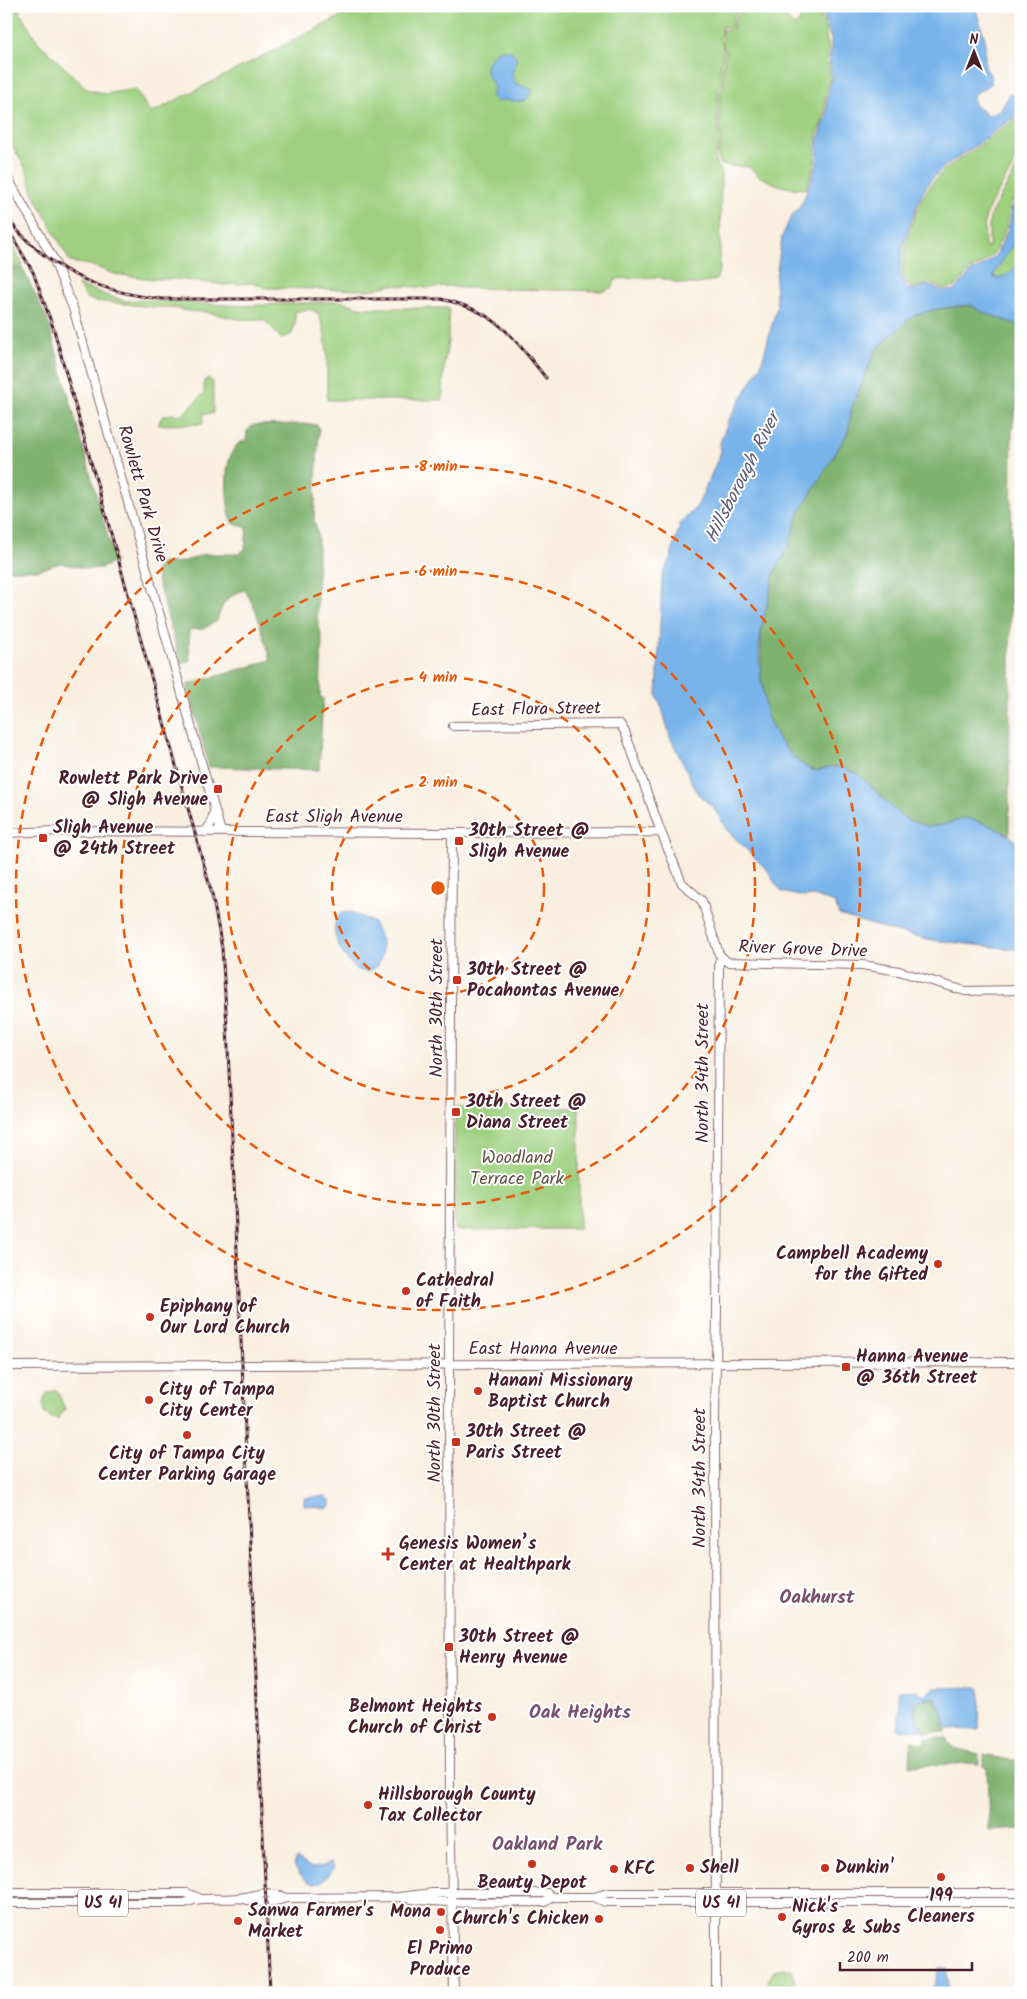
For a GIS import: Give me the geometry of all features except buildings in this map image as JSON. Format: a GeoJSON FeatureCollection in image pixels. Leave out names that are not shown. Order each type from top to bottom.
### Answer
{"type":"FeatureCollection","features":[{"type":"Feature","properties":{"kind":"street","name":"Rowlett Park Drive"},"geometry":{"type":"LineString","coordinates":[[6,175],[54,260],[74,311],[221,832]]}},
{"type":"Feature","properties":{"kind":"street","name":"East Flora Street"},"geometry":{"type":"LineString","coordinates":[[453,726],[620,724]]}},
{"type":"Feature","properties":{"kind":"street","name":"River Grove Drive"},"geometry":{"type":"LineString","coordinates":[[620,724],[625,732],[661,832],[682,883],[702,902],[719,954],[727,962],[862,965],[899,970],[964,991],[1021,990]]}},
{"type":"Feature","properties":{"kind":"street"},"geometry":{"type":"LineString","coordinates":[[205,832],[211,824],[214,807]]}},
{"type":"Feature","properties":{"kind":"street","name":"East Sligh Avenue"},"geometry":{"type":"LineString","coordinates":[[6,833],[661,832]]}},
{"type":"Feature","properties":{"kind":"street","name":"North 30th Street"},"geometry":{"type":"LineString","coordinates":[[452,833],[449,1364],[450,1802],[454,1993]]}},
{"type":"Feature","properties":{"kind":"street","name":"North 34th Street"},"geometry":{"type":"LineString","coordinates":[[716,1993],[715,1416],[717,1363],[719,962]]}},
{"type":"Feature","properties":{"kind":"street","name":"East Hanna Avenue"},"geometry":{"type":"LineString","coordinates":[[6,1366],[1021,1362]]}},
{"type":"Feature","properties":{"kind":"street"},"geometry":{"type":"LineString","coordinates":[[961,1902],[981,1892]]}},
{"type":"Feature","properties":{"kind":"street","name":"US 41"},"geometry":{"type":"LineString","coordinates":[[6,1893],[187,1893],[198,1898]]}},
{"type":"Feature","properties":{"kind":"street","name":"US 41"},"geometry":{"type":"LineString","coordinates":[[6,1903],[184,1903],[198,1898],[239,1898],[255,1903],[274,1903],[286,1898],[399,1897],[452,1893],[547,1893],[552,1897]]}},
{"type":"Feature","properties":{"kind":"street","name":"US 41"},"geometry":{"type":"LineString","coordinates":[[594,1898],[608,1893],[1021,1893]]}},
{"type":"Feature","properties":{"kind":"street"},"geometry":{"type":"LineString","coordinates":[[981,1902],[1004,1893]]}},
{"type":"Feature","properties":{"kind":"street","name":"US 41"},"geometry":{"type":"LineString","coordinates":[[399,1897],[431,1902],[545,1902],[552,1897],[594,1898],[605,1902],[1021,1902]]}},
{"type":"Feature","properties":{"kind":"green space"},"geometry":{"type":"Polygon","coordinates":[[[6,6],[19,6],[20,12],[38,42],[87,89],[104,94],[135,89],[151,113],[361,6],[745,6],[734,16],[731,27],[722,27],[720,39],[724,50],[720,69],[722,84],[718,91],[720,142],[715,156],[716,165],[721,171],[720,269],[716,280],[699,284],[681,284],[658,277],[615,279],[613,287],[604,291],[461,288],[449,286],[426,288],[391,285],[370,290],[267,288],[252,283],[224,285],[114,274],[90,265],[70,262],[33,192],[27,171],[6,135],[6,6]]]}},
{"type":"Feature","properties":{"kind":"green space"},"geometry":{"type":"Polygon","coordinates":[[[748,6],[779,6],[793,26],[799,23],[801,16],[798,6],[818,6],[824,23],[829,51],[827,58],[830,77],[825,97],[825,114],[816,139],[815,163],[806,189],[789,188],[776,184],[760,177],[749,167],[720,165],[717,155],[722,142],[720,92],[724,85],[722,69],[726,51],[722,32],[723,30],[732,29],[736,17],[748,6]]]}},
{"type":"Feature","properties":{"kind":"green space"},"geometry":{"type":"Polygon","coordinates":[[[1017,120],[1021,120],[1021,131],[1013,166],[987,211],[984,224],[985,247],[989,247],[991,213],[1017,168],[1021,149],[1021,183],[1010,207],[1008,222],[1002,238],[994,253],[981,265],[971,269],[955,287],[945,289],[928,283],[912,289],[903,275],[903,263],[911,226],[926,191],[948,167],[1002,128],[1017,120]]]}},
{"type":"Feature","properties":{"kind":"green space"},"geometry":{"type":"Polygon","coordinates":[[[6,232],[23,265],[6,268],[6,232]]]}},
{"type":"Feature","properties":{"kind":"green space"},"geometry":{"type":"Polygon","coordinates":[[[1021,232],[1022,255],[1018,266],[1006,276],[994,278],[994,273],[1021,232]]]}},
{"type":"Feature","properties":{"kind":"green space"},"geometry":{"type":"Polygon","coordinates":[[[22,267],[48,321],[115,562],[101,568],[88,569],[61,563],[38,570],[6,570],[6,270],[22,267]]]}},
{"type":"Feature","properties":{"kind":"green space"},"geometry":{"type":"Polygon","coordinates":[[[78,285],[124,301],[152,300],[241,306],[340,301],[363,308],[449,308],[443,400],[327,400],[327,355],[324,333],[317,312],[308,309],[295,312],[295,324],[292,334],[281,339],[264,320],[238,319],[169,307],[95,301],[86,298],[78,285]]]}},
{"type":"Feature","properties":{"kind":"green space"},"geometry":{"type":"Polygon","coordinates":[[[971,305],[980,311],[1021,326],[1021,400],[1015,412],[1012,433],[1009,835],[987,824],[965,818],[929,827],[903,818],[858,774],[830,767],[817,771],[809,769],[795,759],[778,739],[767,716],[761,679],[761,631],[774,573],[788,547],[799,513],[848,432],[851,410],[875,350],[913,316],[931,310],[971,305]]]}},
{"type":"Feature","properties":{"kind":"green space"},"geometry":{"type":"Polygon","coordinates":[[[208,378],[213,382],[213,413],[203,414],[203,424],[159,425],[161,418],[164,416],[171,414],[182,415],[204,393],[204,381],[208,378]]]}},
{"type":"Feature","properties":{"kind":"green space"},"geometry":{"type":"Polygon","coordinates":[[[253,425],[317,425],[319,429],[314,519],[318,536],[317,616],[322,639],[320,697],[323,698],[319,770],[209,767],[187,685],[271,660],[256,611],[245,590],[233,595],[226,601],[217,621],[203,629],[189,630],[190,661],[181,664],[155,572],[160,563],[176,563],[204,554],[239,554],[245,549],[247,528],[232,523],[228,505],[227,472],[232,453],[237,445],[246,440],[247,431],[253,425]]]}},
{"type":"Feature","properties":{"kind":"green space","name":"Woodland Terrace Park"},"geometry":{"type":"Polygon","coordinates":[[[455,1108],[579,1108],[579,1229],[455,1230],[455,1108]]]}},
{"type":"Feature","properties":{"kind":"green space"},"geometry":{"type":"Polygon","coordinates":[[[57,1390],[65,1409],[58,1419],[44,1413],[43,1402],[47,1393],[57,1390]]]}},
{"type":"Feature","properties":{"kind":"green space"},"geometry":{"type":"Polygon","coordinates":[[[935,1697],[943,1715],[946,1732],[925,1733],[916,1717],[916,1701],[935,1697]]]}},
{"type":"Feature","properties":{"kind":"green space"},"geometry":{"type":"Polygon","coordinates":[[[925,1738],[947,1738],[948,1743],[955,1748],[979,1754],[979,1765],[971,1763],[910,1766],[911,1741],[924,1744],[925,1738]]]}},
{"type":"Feature","properties":{"kind":"green space"},"geometry":{"type":"Polygon","coordinates":[[[984,1755],[1021,1760],[1021,1829],[989,1831],[987,1767],[984,1766],[984,1755]]]}},
{"type":"Feature","properties":{"kind":"green space"},"geometry":{"type":"Polygon","coordinates":[[[785,1968],[792,1970],[795,1983],[793,1992],[778,1993],[771,1989],[768,1980],[774,1970],[785,1968]]]}},
{"type":"Feature","properties":{"kind":"water","name":"Hillsborough River"},"geometry":{"type":"Polygon","coordinates":[[[820,6],[975,6],[985,39],[985,67],[992,77],[991,84],[973,95],[974,105],[987,115],[995,113],[1001,109],[1008,95],[1018,93],[1021,95],[1019,116],[1003,125],[947,166],[930,181],[919,200],[909,226],[902,254],[901,275],[911,291],[927,285],[945,291],[955,290],[972,271],[982,267],[996,255],[1010,223],[1012,208],[1021,188],[1021,232],[994,274],[994,278],[1003,277],[1021,261],[1021,326],[980,311],[971,305],[931,310],[913,316],[875,350],[851,410],[848,432],[799,513],[788,547],[774,573],[761,631],[759,653],[767,716],[778,739],[795,759],[809,769],[817,771],[830,767],[841,767],[858,774],[903,818],[929,827],[965,818],[987,824],[1009,835],[1021,846],[1021,950],[932,940],[896,932],[839,915],[835,903],[813,896],[804,897],[782,892],[769,872],[727,830],[713,807],[698,794],[670,737],[657,697],[662,576],[671,557],[680,524],[698,505],[721,452],[720,443],[728,421],[761,365],[777,306],[775,283],[782,237],[789,221],[803,201],[817,164],[818,140],[827,115],[827,98],[832,77],[829,58],[831,39],[820,6]]]}},
{"type":"Feature","properties":{"kind":"water"},"geometry":{"type":"Polygon","coordinates":[[[501,50],[515,54],[517,59],[512,74],[515,83],[532,90],[525,100],[497,102],[491,96],[494,88],[486,73],[486,68],[491,58],[501,50]]]}},
{"type":"Feature","properties":{"kind":"water"},"geometry":{"type":"Polygon","coordinates":[[[351,912],[373,922],[382,942],[382,954],[379,964],[370,972],[360,971],[347,959],[335,935],[336,919],[341,913],[351,912]]]}},
{"type":"Feature","properties":{"kind":"water"},"geometry":{"type":"Polygon","coordinates":[[[325,1496],[331,1501],[331,1505],[327,1508],[304,1505],[304,1498],[325,1496]]]}},
{"type":"Feature","properties":{"kind":"water"},"geometry":{"type":"Polygon","coordinates":[[[977,1687],[980,1689],[979,1730],[946,1729],[943,1715],[935,1697],[916,1701],[916,1717],[919,1724],[925,1730],[898,1729],[900,1705],[898,1691],[918,1690],[924,1696],[933,1688],[977,1687]]]}},
{"type":"Feature","properties":{"kind":"water"},"geometry":{"type":"Polygon","coordinates":[[[296,1858],[312,1868],[331,1862],[334,1867],[324,1880],[314,1884],[299,1873],[294,1865],[296,1858]]]}},
{"type":"Feature","properties":{"kind":"water"},"geometry":{"type":"Polygon","coordinates":[[[939,1967],[947,1968],[948,1991],[929,1991],[935,1984],[939,1967]]]}},
{"type":"Feature","properties":{"kind":"railway"},"geometry":{"type":"LineString","coordinates":[[6,217],[39,251],[57,264],[96,284],[139,296],[163,299],[441,299],[460,304],[490,318],[502,328],[524,350],[546,378]]}},
{"type":"Feature","properties":{"kind":"railway"},"geometry":{"type":"LineString","coordinates":[[6,226],[33,272],[54,330],[212,894],[222,948],[270,1993]]}},
{"type":"Feature","properties":{"kind":"place","name":"Rowlett Park Drive @ Sligh Avenue"},"geometry":{"type":"Point","coordinates":[218,789]}},
{"type":"Feature","properties":{"kind":"place","name":"Sligh Avenue @ 24th Street"},"geometry":{"type":"Point","coordinates":[43,838]}},
{"type":"Feature","properties":{"kind":"place","name":"30th Street @ Sligh Avenue"},"geometry":{"type":"Point","coordinates":[459,841]}},
{"type":"Feature","properties":{"kind":"place","name":"30th Street @ Pocahontas Avenue"},"geometry":{"type":"Point","coordinates":[457,980]}},
{"type":"Feature","properties":{"kind":"place","name":"30th Street @ Diana Street"},"geometry":{"type":"Point","coordinates":[456,1112]}},
{"type":"Feature","properties":{"kind":"place","name":"Campbell Academy for the Gifted"},"geometry":{"type":"Point","coordinates":[938,1264]}},
{"type":"Feature","properties":{"kind":"place","name":"Cathedral of Faith"},"geometry":{"type":"Point","coordinates":[406,1291]}},
{"type":"Feature","properties":{"kind":"place","name":"Epiphany of Our Lord Church"},"geometry":{"type":"Point","coordinates":[150,1317]}},
{"type":"Feature","properties":{"kind":"place","name":"Hanna Avenue @ 36th Street"},"geometry":{"type":"Point","coordinates":[846,1367]}},
{"type":"Feature","properties":{"kind":"place","name":"Hanani Missionary Baptist Church"},"geometry":{"type":"Point","coordinates":[478,1391]}},
{"type":"Feature","properties":{"kind":"place","name":"City of Tampa City Center"},"geometry":{"type":"Point","coordinates":[149,1400]}},
{"type":"Feature","properties":{"kind":"place","name":"City of Tampa City Center Parking Garage"},"geometry":{"type":"Point","coordinates":[187,1435]}},
{"type":"Feature","properties":{"kind":"place","name":"30th Street @ Paris Street"},"geometry":{"type":"Point","coordinates":[456,1442]}},
{"type":"Feature","properties":{"kind":"place","name":"Genesis Women’s Center at Healthpark"},"geometry":{"type":"Point","coordinates":[388,1554]}},
{"type":"Feature","properties":{"kind":"place","name":"30th Street @ Henry Avenue"},"geometry":{"type":"Point","coordinates":[449,1647]}},
{"type":"Feature","properties":{"kind":"place","name":"Belmont Heights Church of Christ"},"geometry":{"type":"Point","coordinates":[492,1717]}},
{"type":"Feature","properties":{"kind":"place","name":"Hillsborough County Tax Collector"},"geometry":{"type":"Point","coordinates":[368,1805]}},
{"type":"Feature","properties":{"kind":"place","name":"Beauty Depot"},"geometry":{"type":"Point","coordinates":[532,1864]}},
{"type":"Feature","properties":{"kind":"place","name":"Shell"},"geometry":{"type":"Point","coordinates":[690,1868]}},
{"type":"Feature","properties":{"kind":"place","name":"Dunkin'"},"geometry":{"type":"Point","coordinates":[825,1868]}},
{"type":"Feature","properties":{"kind":"place","name":"KFC"},"geometry":{"type":"Point","coordinates":[614,1869]}},
{"type":"Feature","properties":{"kind":"place","name":"199 Cleaners"},"geometry":{"type":"Point","coordinates":[941,1877]}},
{"type":"Feature","properties":{"kind":"place","name":"Mona"},"geometry":{"type":"Point","coordinates":[441,1912]}},
{"type":"Feature","properties":{"kind":"place","name":"Nick's Gyros & Subs"},"geometry":{"type":"Point","coordinates":[782,1917]}},
{"type":"Feature","properties":{"kind":"place","name":"Church's Chicken"},"geometry":{"type":"Point","coordinates":[599,1919]}},
{"type":"Feature","properties":{"kind":"place","name":"Sanwa Farmer's Market"},"geometry":{"type":"Point","coordinates":[238,1921]}},
{"type":"Feature","properties":{"kind":"place","name":"El Primo Produce"},"geometry":{"type":"Point","coordinates":[440,1930]}},
{"type":"Feature","properties":{"kind":"district","name":"Oakhurst"},"geometry":{"type":"Point","coordinates":[817,1598]}},
{"type":"Feature","properties":{"kind":"district","name":"Oak Heights"},"geometry":{"type":"Point","coordinates":[580,1713]}},
{"type":"Feature","properties":{"kind":"district","name":"Oakland Park"},"geometry":{"type":"Point","coordinates":[547,1845]}}]}
